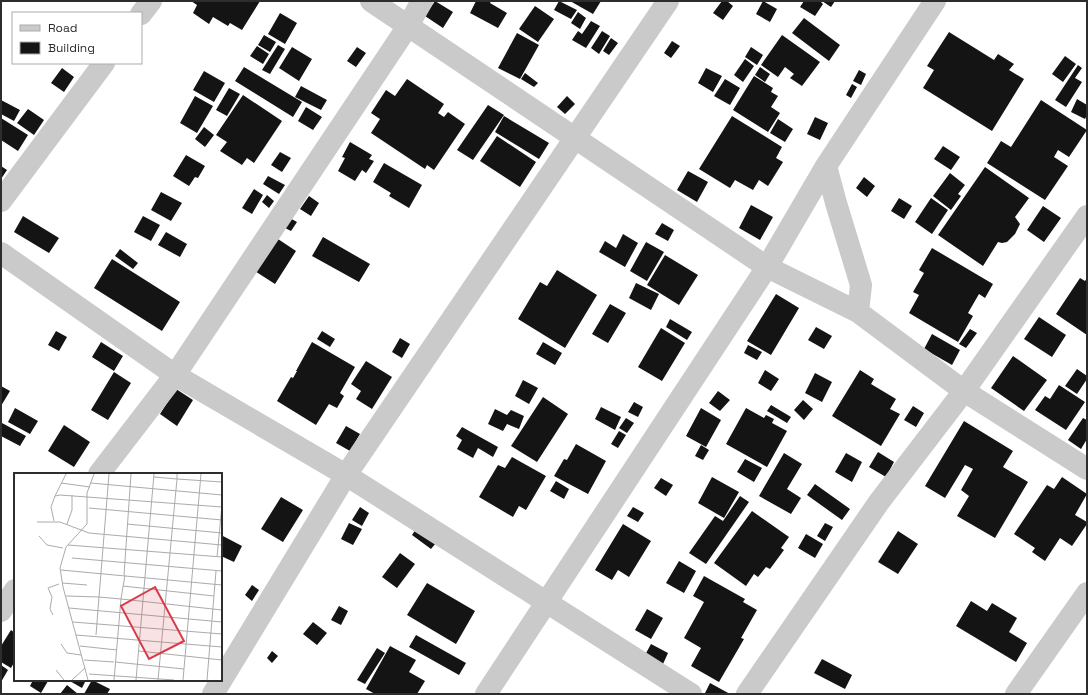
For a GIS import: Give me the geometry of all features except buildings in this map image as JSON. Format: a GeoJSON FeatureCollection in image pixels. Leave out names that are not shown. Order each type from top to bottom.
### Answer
{"type":"FeatureCollection","features":[{"type":"Feature","properties":{"kind":"street"},"geometry":{"type":"LineString","coordinates":[[142,13],[150,1]]}},
{"type":"Feature","properties":{"kind":"street"},"geometry":{"type":"LineString","coordinates":[[371,1],[767,267],[858,312],[964,391],[1087,469]]}},
{"type":"Feature","properties":{"kind":"street"},"geometry":{"type":"LineString","coordinates":[[101,473],[175,375],[408,26],[422,1]]}},
{"type":"Feature","properties":{"kind":"street"},"geometry":{"type":"LineString","coordinates":[[222,679],[346,475],[574,137],[668,1]]}},
{"type":"Feature","properties":{"kind":"street"},"geometry":{"type":"LineString","coordinates":[[486,694],[767,267],[826,166],[935,1]]}},
{"type":"Feature","properties":{"kind":"street"},"geometry":{"type":"LineString","coordinates":[[1,201],[103,64]]}},
{"type":"Feature","properties":{"kind":"street"},"geometry":{"type":"LineString","coordinates":[[826,166],[861,285],[858,312]]}},
{"type":"Feature","properties":{"kind":"street"},"geometry":{"type":"LineString","coordinates":[[747,694],[880,502],[964,391],[1087,216]]}},
{"type":"Feature","properties":{"kind":"street"},"geometry":{"type":"LineString","coordinates":[[1,252],[175,375],[346,475],[691,694]]}},
{"type":"Feature","properties":{"kind":"street"},"geometry":{"type":"LineString","coordinates":[[1,611],[14,592]]}},
{"type":"Feature","properties":{"kind":"street"},"geometry":{"type":"LineString","coordinates":[[1016,694],[1087,593]]}},
{"type":"Feature","properties":{"kind":"street"},"geometry":{"type":"LineString","coordinates":[[213,694],[221,681]]}}]}
